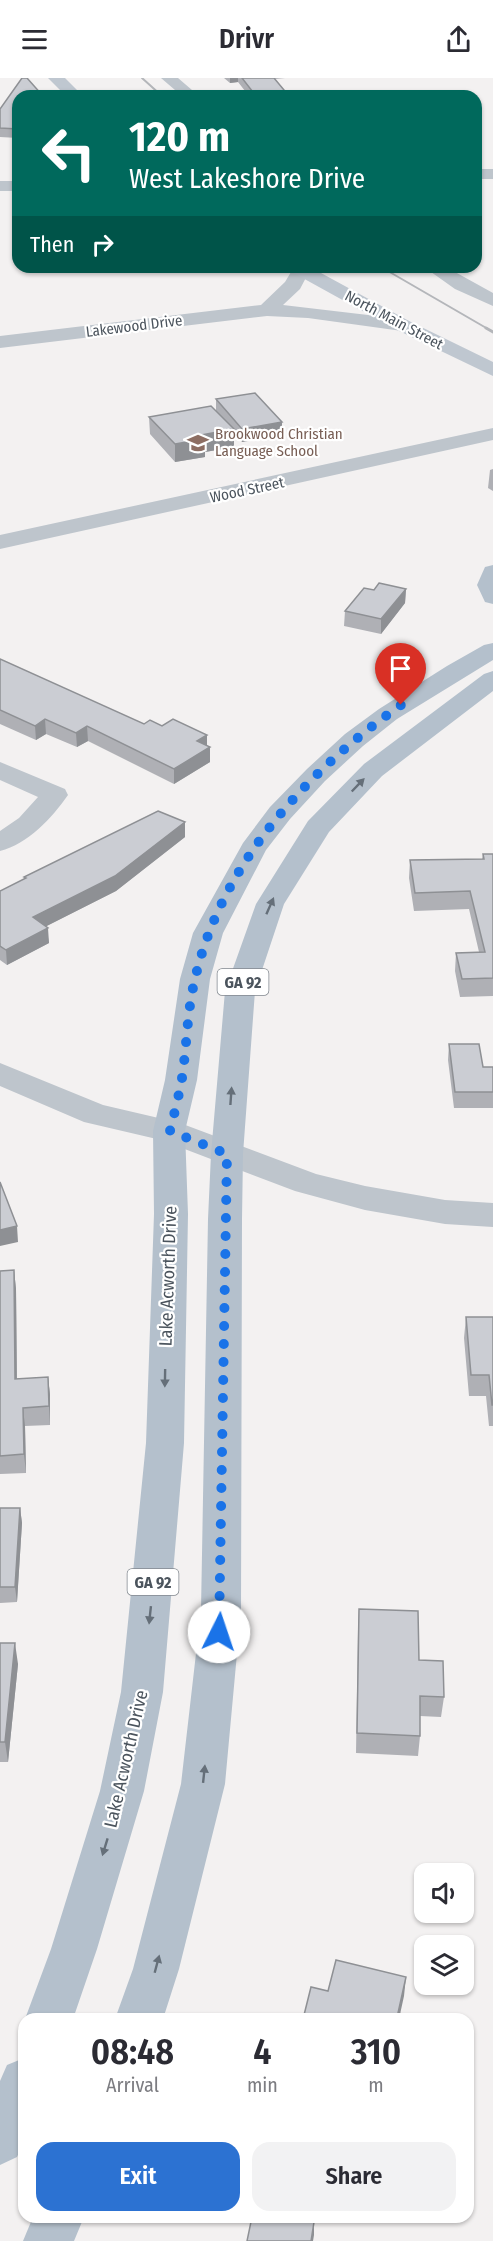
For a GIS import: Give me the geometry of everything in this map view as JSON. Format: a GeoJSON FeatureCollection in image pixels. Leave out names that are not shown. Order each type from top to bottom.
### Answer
{"type":"FeatureCollection","features":[{"type":"Feature","properties":{"kind":"main road"},"geometry":{"type":"LineString","coordinates":[[56,78],[69,90]]}},
{"type":"Feature","properties":{"kind":"main road","name":"North Main Street"},"geometry":{"type":"LineString","coordinates":[[307,273],[402,325],[493,370]]}},
{"type":"Feature","properties":{"kind":"main road"},"geometry":{"type":"LineString","coordinates":[[493,572],[489,585],[493,597]]}},
{"type":"Feature","properties":{"kind":"main road","name":"Lake Acworth Drive"},"geometry":{"type":"LineString","coordinates":[[51,2013],[74,1949],[122,1791],[142,1692],[165,1443],[166,1310],[171,1214],[170,1131],[181,1080],[195,980],[208,933],[253,849],[280,813],[316,775],[354,740],[413,697],[493,650]]}},
{"type":"Feature","properties":{"kind":"main road","name":"GA 92"},"geometry":{"type":"LineString","coordinates":[[141,2013],[156,1969],[203,1784],[220,1622],[227,1154],[240,991],[270,904],[318,827],[373,770],[493,680]]}},
{"type":"Feature","properties":{"kind":"main road"},"geometry":{"type":"LineString","coordinates":[[0,2140],[18,2096]]}},
{"type":"Feature","properties":{"kind":"main road"},"geometry":{"type":"LineString","coordinates":[[48,2241],[56,2223]]}},
{"type":"Feature","properties":{"kind":"street"},"geometry":{"type":"LineString","coordinates":[[169,78],[184,90]]}},
{"type":"Feature","properties":{"kind":"street"},"geometry":{"type":"LineString","coordinates":[[267,309],[293,285],[297,273]]}},
{"type":"Feature","properties":{"kind":"street"},"geometry":{"type":"LineString","coordinates":[[443,273],[493,300]]}},
{"type":"Feature","properties":{"kind":"street","name":"Lakewood Drive"},"geometry":{"type":"LineString","coordinates":[[0,342],[267,309],[402,325]]}},
{"type":"Feature","properties":{"kind":"street","name":"Wood Street"},"geometry":{"type":"LineString","coordinates":[[0,542],[493,434]]}},
{"type":"Feature","properties":{"kind":"street"},"geometry":{"type":"LineString","coordinates":[[0,770],[55,795],[29,824],[0,843]]}},
{"type":"Feature","properties":{"kind":"street"},"geometry":{"type":"LineString","coordinates":[[0,1073],[95,1114],[170,1131],[307,1183],[365,1198],[445,1212],[493,1215]]}},
{"type":"Feature","properties":{"kind":"building"},"geometry":{"type":"Polygon","coordinates":[[[22,78],[27,78],[38,90],[13,90],[22,78]]]}},
{"type":"Feature","properties":{"kind":"building"},"geometry":{"type":"Polygon","coordinates":[[[242,78],[274,78],[284,90],[251,90],[242,78]]]}},
{"type":"Feature","properties":{"kind":"building"},"geometry":{"type":"Polygon","coordinates":[[[12,92],[12,129],[0,128],[0,109],[12,92]]]}},
{"type":"Feature","properties":{"kind":"building"},"geometry":{"type":"Polygon","coordinates":[[[255,393],[282,422],[242,429],[216,399],[255,393]]]}},
{"type":"Feature","properties":{"kind":"building"},"geometry":{"type":"Polygon","coordinates":[[[211,406],[234,429],[201,435],[204,439],[175,444],[149,417],[211,406]]]}},
{"type":"Feature","properties":{"kind":"building"},"geometry":{"type":"Polygon","coordinates":[[[379,583],[406,589],[381,619],[345,611],[364,588],[374,590],[379,583]]]}},
{"type":"Feature","properties":{"kind":"building"},"geometry":{"type":"Polygon","coordinates":[[[0,659],[144,724],[150,720],[162,726],[173,719],[207,735],[197,741],[210,747],[174,769],[87,726],[76,733],[45,719],[35,726],[0,710],[0,659]]]}},
{"type":"Feature","properties":{"kind":"building"},"geometry":{"type":"Polygon","coordinates":[[[158,811],[185,822],[115,876],[33,917],[48,928],[6,950],[0,946],[0,891],[158,811]]]}},
{"type":"Feature","properties":{"kind":"building"},"geometry":{"type":"Polygon","coordinates":[[[483,854],[493,854],[493,978],[462,979],[456,953],[485,952],[470,891],[415,893],[410,860],[484,859],[483,854]]]}},
{"type":"Feature","properties":{"kind":"building"},"geometry":{"type":"Polygon","coordinates":[[[449,1044],[479,1044],[483,1067],[493,1067],[493,1092],[455,1092],[449,1044]]]}},
{"type":"Feature","properties":{"kind":"building"},"geometry":{"type":"Polygon","coordinates":[[[0,1182],[17,1226],[0,1230],[0,1182]]]}},
{"type":"Feature","properties":{"kind":"building"},"geometry":{"type":"Polygon","coordinates":[[[14,1270],[15,1379],[48,1377],[49,1406],[23,1408],[24,1454],[0,1456],[0,1271],[14,1270]]]}},
{"type":"Feature","properties":{"kind":"building"},"geometry":{"type":"Polygon","coordinates":[[[466,1317],[493,1317],[493,1405],[489,1375],[471,1375],[466,1317]]]}},
{"type":"Feature","properties":{"kind":"building"},"geometry":{"type":"Polygon","coordinates":[[[0,1508],[20,1508],[15,1587],[0,1587],[0,1508]]]}},
{"type":"Feature","properties":{"kind":"building"},"geometry":{"type":"Polygon","coordinates":[[[359,1609],[418,1611],[419,1660],[443,1661],[444,1697],[420,1696],[420,1736],[357,1733],[359,1609]]]}},
{"type":"Feature","properties":{"kind":"building"},"geometry":{"type":"Polygon","coordinates":[[[0,1643],[15,1643],[5,1742],[0,1742],[0,1643]]]}},
{"type":"Feature","properties":{"kind":"building"},"geometry":{"type":"Polygon","coordinates":[[[336,1960],[406,1977],[398,2013],[304,2013],[311,1987],[328,1991],[336,1960]]]}},
{"type":"Feature","properties":{"kind":"building"},"geometry":{"type":"Polygon","coordinates":[[[251,2223],[314,2223],[311,2241],[247,2241],[251,2223]]]}},
{"type":"Feature","properties":{"kind":"railway"},"geometry":{"type":"LineString","coordinates":[[142,78],[155,90]]}},
{"type":"Feature","properties":{"kind":"railway"},"geometry":{"type":"LineString","coordinates":[[391,273],[488,329]]}},
{"type":"Feature","properties":{"kind":"railway"},"geometry":{"type":"LineString","coordinates":[[486,328],[493,332]]}},
{"type":"Feature","properties":{"kind":"place","name":"Brookwood Christian Language School"},"geometry":{"type":"Point","coordinates":[198,443]}},
{"type":"Feature","properties":{"kind":"route"},"geometry":{"type":"LineString","coordinates":[[219,1632],[227,1154],[170,1131],[181,1080],[195,980],[208,933],[253,849],[280,813],[316,775],[354,740],[401,705]]}}]}
